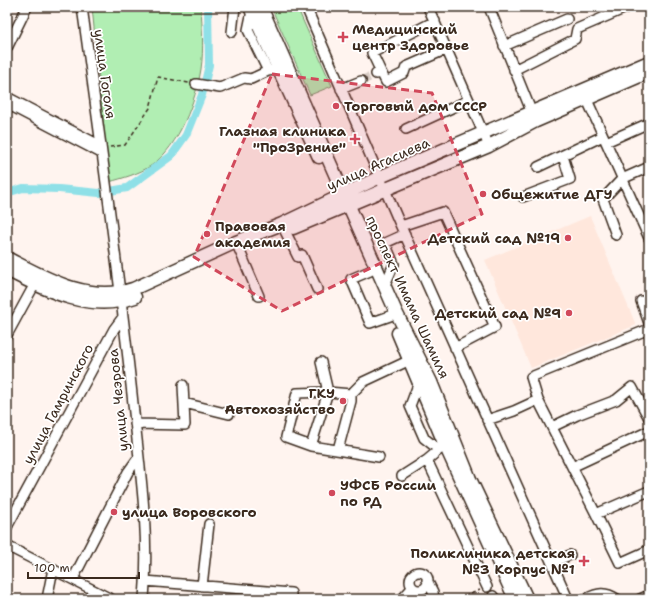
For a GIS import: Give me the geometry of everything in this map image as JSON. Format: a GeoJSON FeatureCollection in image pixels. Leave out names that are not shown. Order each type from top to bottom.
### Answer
{"type":"FeatureCollection","features":[{"type":"Feature","properties":{"kind":"main road","name":"проспект Имама Шамиля"},"geometry":{"type":"LineString","coordinates":[[254,8],[273,70],[344,201],[370,271],[419,382],[441,447],[515,599]]}},
{"type":"Feature","properties":{"kind":"main road","name":"проспект Имама Шамиля"},"geometry":{"type":"LineString","coordinates":[[254,8],[385,285],[396,312],[431,382],[470,479],[527,599]]}},
{"type":"Feature","properties":{"kind":"main road","name":"улица Агасиева"},"geometry":{"type":"LineString","coordinates":[[585,95],[649,62]]}},
{"type":"Feature","properties":{"kind":"main road","name":"улица Агасиева"},"geometry":{"type":"LineString","coordinates":[[238,246],[286,231],[344,201],[380,177],[484,134],[534,117],[585,95],[649,72]]}},
{"type":"Feature","properties":{"kind":"main road","name":"улица Агасиева"},"geometry":{"type":"LineString","coordinates":[[120,298],[133,290],[238,246],[282,224],[344,201],[386,190],[489,146],[534,117]]}},
{"type":"Feature","properties":{"kind":"main road"},"geometry":{"type":"LineString","coordinates":[[7,258],[37,280]]}},
{"type":"Feature","properties":{"kind":"main road"},"geometry":{"type":"LineString","coordinates":[[7,270],[37,280],[58,284],[89,293],[120,298]]}},
{"type":"Feature","properties":{"kind":"street"},"geometry":{"type":"LineString","coordinates":[[7,48],[27,7]]}},
{"type":"Feature","properties":{"kind":"street","name":"улица Гоголя"},"geometry":{"type":"LineString","coordinates":[[82,7],[107,187]]}},
{"type":"Feature","properties":{"kind":"street"},"geometry":{"type":"LineString","coordinates":[[232,32],[235,7]]}},
{"type":"Feature","properties":{"kind":"street"},"geometry":{"type":"LineString","coordinates":[[306,7],[455,348],[568,599]]}},
{"type":"Feature","properties":{"kind":"street"},"geometry":{"type":"LineString","coordinates":[[428,7],[489,146]]}},
{"type":"Feature","properties":{"kind":"street"},"geometry":{"type":"LineString","coordinates":[[489,7],[534,117]]}},
{"type":"Feature","properties":{"kind":"street"},"geometry":{"type":"LineString","coordinates":[[514,70],[575,38],[577,29],[628,7]]}},
{"type":"Feature","properties":{"kind":"street"},"geometry":{"type":"LineString","coordinates":[[504,46],[567,19]]}},
{"type":"Feature","properties":{"kind":"street"},"geometry":{"type":"LineString","coordinates":[[434,21],[372,53],[378,73],[386,82],[404,73],[406,67],[447,49]]}},
{"type":"Feature","properties":{"kind":"street"},"geometry":{"type":"LineString","coordinates":[[196,84],[220,88],[244,78],[251,79],[273,70]]}},
{"type":"Feature","properties":{"kind":"street"},"geometry":{"type":"LineString","coordinates":[[341,90],[361,81]]}},
{"type":"Feature","properties":{"kind":"street"},"geometry":{"type":"LineString","coordinates":[[585,95],[622,179],[646,228],[649,238]]}},
{"type":"Feature","properties":{"kind":"street"},"geometry":{"type":"LineString","coordinates":[[7,97],[101,149]]}},
{"type":"Feature","properties":{"kind":"street"},"geometry":{"type":"LineString","coordinates":[[406,129],[469,100]]}},
{"type":"Feature","properties":{"kind":"street"},"geometry":{"type":"LineString","coordinates":[[7,104],[101,149]]}},
{"type":"Feature","properties":{"kind":"street"},"geometry":{"type":"LineString","coordinates":[[538,167],[604,139],[649,123]]}},
{"type":"Feature","properties":{"kind":"street"},"geometry":{"type":"LineString","coordinates":[[523,197],[570,178],[563,156]]}},
{"type":"Feature","properties":{"kind":"street"},"geometry":{"type":"LineString","coordinates":[[616,235],[603,199],[622,179],[649,167]]}},
{"type":"Feature","properties":{"kind":"street","name":"улица Чеэрова"},"geometry":{"type":"LineString","coordinates":[[107,187],[120,298],[124,317],[138,458],[143,485],[144,599]]}},
{"type":"Feature","properties":{"kind":"street"},"geometry":{"type":"LineString","coordinates":[[385,285],[394,264],[385,243],[403,230],[444,212],[495,327],[455,348]]}},
{"type":"Feature","properties":{"kind":"street"},"geometry":{"type":"LineString","coordinates":[[286,231],[298,257],[302,255],[317,290]]}},
{"type":"Feature","properties":{"kind":"street"},"geometry":{"type":"LineString","coordinates":[[238,246],[259,296]]}},
{"type":"Feature","properties":{"kind":"street"},"geometry":{"type":"LineString","coordinates":[[370,271],[352,279],[370,323],[390,316]]}},
{"type":"Feature","properties":{"kind":"street"},"geometry":{"type":"LineString","coordinates":[[7,335],[37,280]]}},
{"type":"Feature","properties":{"kind":"street"},"geometry":{"type":"LineString","coordinates":[[640,301],[649,323]]}},
{"type":"Feature","properties":{"kind":"street","name":"улица Гамринского"},"geometry":{"type":"LineString","coordinates":[[7,527],[114,329],[124,317]]}},
{"type":"Feature","properties":{"kind":"street"},"geometry":{"type":"LineString","coordinates":[[649,329],[531,377],[538,400],[620,562],[649,550]]}},
{"type":"Feature","properties":{"kind":"street"},"geometry":{"type":"LineString","coordinates":[[343,451],[339,446],[351,401],[351,394],[363,382],[410,360]]}},
{"type":"Feature","properties":{"kind":"street"},"geometry":{"type":"LineString","coordinates":[[311,446],[328,392],[321,362]]}},
{"type":"Feature","properties":{"kind":"street"},"geometry":{"type":"LineString","coordinates":[[402,476],[427,460],[441,447],[424,438],[410,406],[419,382]]}},
{"type":"Feature","properties":{"kind":"street"},"geometry":{"type":"LineString","coordinates":[[135,424],[185,425],[183,385]]}},
{"type":"Feature","properties":{"kind":"street"},"geometry":{"type":"LineString","coordinates":[[552,427],[577,415],[616,400],[632,387],[649,418]]}},
{"type":"Feature","properties":{"kind":"street"},"geometry":{"type":"LineString","coordinates":[[351,394],[328,392],[297,393],[286,437],[311,446],[379,457]]}},
{"type":"Feature","properties":{"kind":"street"},"geometry":{"type":"LineString","coordinates":[[488,420],[514,411],[538,400]]}},
{"type":"Feature","properties":{"kind":"street"},"geometry":{"type":"LineString","coordinates":[[184,403],[229,414]]}},
{"type":"Feature","properties":{"kind":"street"},"geometry":{"type":"LineString","coordinates":[[572,468],[649,431]]}},
{"type":"Feature","properties":{"kind":"street"},"geometry":{"type":"LineString","coordinates":[[73,579],[128,472],[138,458]]}},
{"type":"Feature","properties":{"kind":"street"},"geometry":{"type":"LineString","coordinates":[[427,460],[487,587]]}},
{"type":"Feature","properties":{"kind":"street"},"geometry":{"type":"LineString","coordinates":[[596,514],[649,491]]}},
{"type":"Feature","properties":{"kind":"street"},"geometry":{"type":"LineString","coordinates":[[202,586],[210,524]]}},
{"type":"Feature","properties":{"kind":"street"},"geometry":{"type":"LineString","coordinates":[[7,546],[111,599]]}},
{"type":"Feature","properties":{"kind":"street"},"geometry":{"type":"LineString","coordinates":[[552,563],[570,555]]}},
{"type":"Feature","properties":{"kind":"street"},"geometry":{"type":"LineString","coordinates":[[47,599],[53,569]]}},
{"type":"Feature","properties":{"kind":"street"},"geometry":{"type":"LineString","coordinates":[[423,599],[410,582],[413,574],[422,573],[428,580],[434,599]]}},
{"type":"Feature","properties":{"kind":"street"},"geometry":{"type":"LineString","coordinates":[[402,599],[414,589],[424,588],[428,580]]}},
{"type":"Feature","properties":{"kind":"street"},"geometry":{"type":"LineString","coordinates":[[145,581],[291,593],[291,599]]}},
{"type":"Feature","properties":{"kind":"street"},"geometry":{"type":"LineString","coordinates":[[585,599],[599,593],[610,594],[617,599]]}},
{"type":"Feature","properties":{"kind":"street"},"geometry":{"type":"LineString","coordinates":[[640,599],[649,595]]}},
{"type":"Feature","properties":{"kind":"path"},"geometry":{"type":"LineString","coordinates":[[101,149],[125,145],[150,108],[158,77],[196,84]]}},
{"type":"Feature","properties":{"kind":"path"},"geometry":{"type":"LineString","coordinates":[[458,599],[487,587]]}},
{"type":"Feature","properties":{"kind":"highlighted area"},"geometry":{"type":"Polygon","coordinates":[[[272,74],[432,93],[482,214],[282,311],[194,257],[272,74]]]}},
{"type":"Feature","properties":{"kind":"shaded area"},"geometry":{"type":"Polygon","coordinates":[[[590,216],[636,325],[531,368],[485,260],[590,216]]]}},
{"type":"Feature","properties":{"kind":"green space"},"geometry":{"type":"Polygon","coordinates":[[[92,7],[201,7],[203,46],[201,69],[199,81],[185,122],[162,157],[152,165],[136,173],[109,182],[92,7]]]}},
{"type":"Feature","properties":{"kind":"green space"},"geometry":{"type":"Polygon","coordinates":[[[271,7],[297,7],[332,86],[310,95],[271,7]]]}},
{"type":"Feature","properties":{"kind":"waterway"},"geometry":{"type":"LineString","coordinates":[[7,193],[23,188],[59,189],[99,193],[127,188],[171,156],[186,135],[202,95],[209,65],[208,7]]}},
{"type":"Feature","properties":{"kind":"tunnel"},"geometry":{"type":"LineString","coordinates":[[361,81],[376,74]]}},
{"type":"Feature","properties":{"kind":"place","name":"Медицинский центр Здоровье"},"geometry":{"type":"Point","coordinates":[343,37]}},
{"type":"Feature","properties":{"kind":"place","name":"Торговый дом СССР"},"geometry":{"type":"Point","coordinates":[336,106]}},
{"type":"Feature","properties":{"kind":"place","name":"Глазная клиника \"ПроЗрение\""},"geometry":{"type":"Point","coordinates":[355,139]}},
{"type":"Feature","properties":{"kind":"place","name":"Общежитие ДГУ"},"geometry":{"type":"Point","coordinates":[483,194]}},
{"type":"Feature","properties":{"kind":"place","name":"Правовая академия"},"geometry":{"type":"Point","coordinates":[207,234]}},
{"type":"Feature","properties":{"kind":"place","name":"Детский сад №19"},"geometry":{"type":"Point","coordinates":[568,238]}},
{"type":"Feature","properties":{"kind":"place","name":"Детский сад №9"},"geometry":{"type":"Point","coordinates":[569,313]}},
{"type":"Feature","properties":{"kind":"place","name":"ГКУ Автохозяйство"},"geometry":{"type":"Point","coordinates":[343,401]}},
{"type":"Feature","properties":{"kind":"place","name":"УФСБ России по РД"},"geometry":{"type":"Point","coordinates":[332,493]}},
{"type":"Feature","properties":{"kind":"place","name":"улица Воровского"},"geometry":{"type":"Point","coordinates":[114,512]}},
{"type":"Feature","properties":{"kind":"place","name":"Поликлиника детская №3 Корпус №1"},"geometry":{"type":"Point","coordinates":[584,561]}}]}
